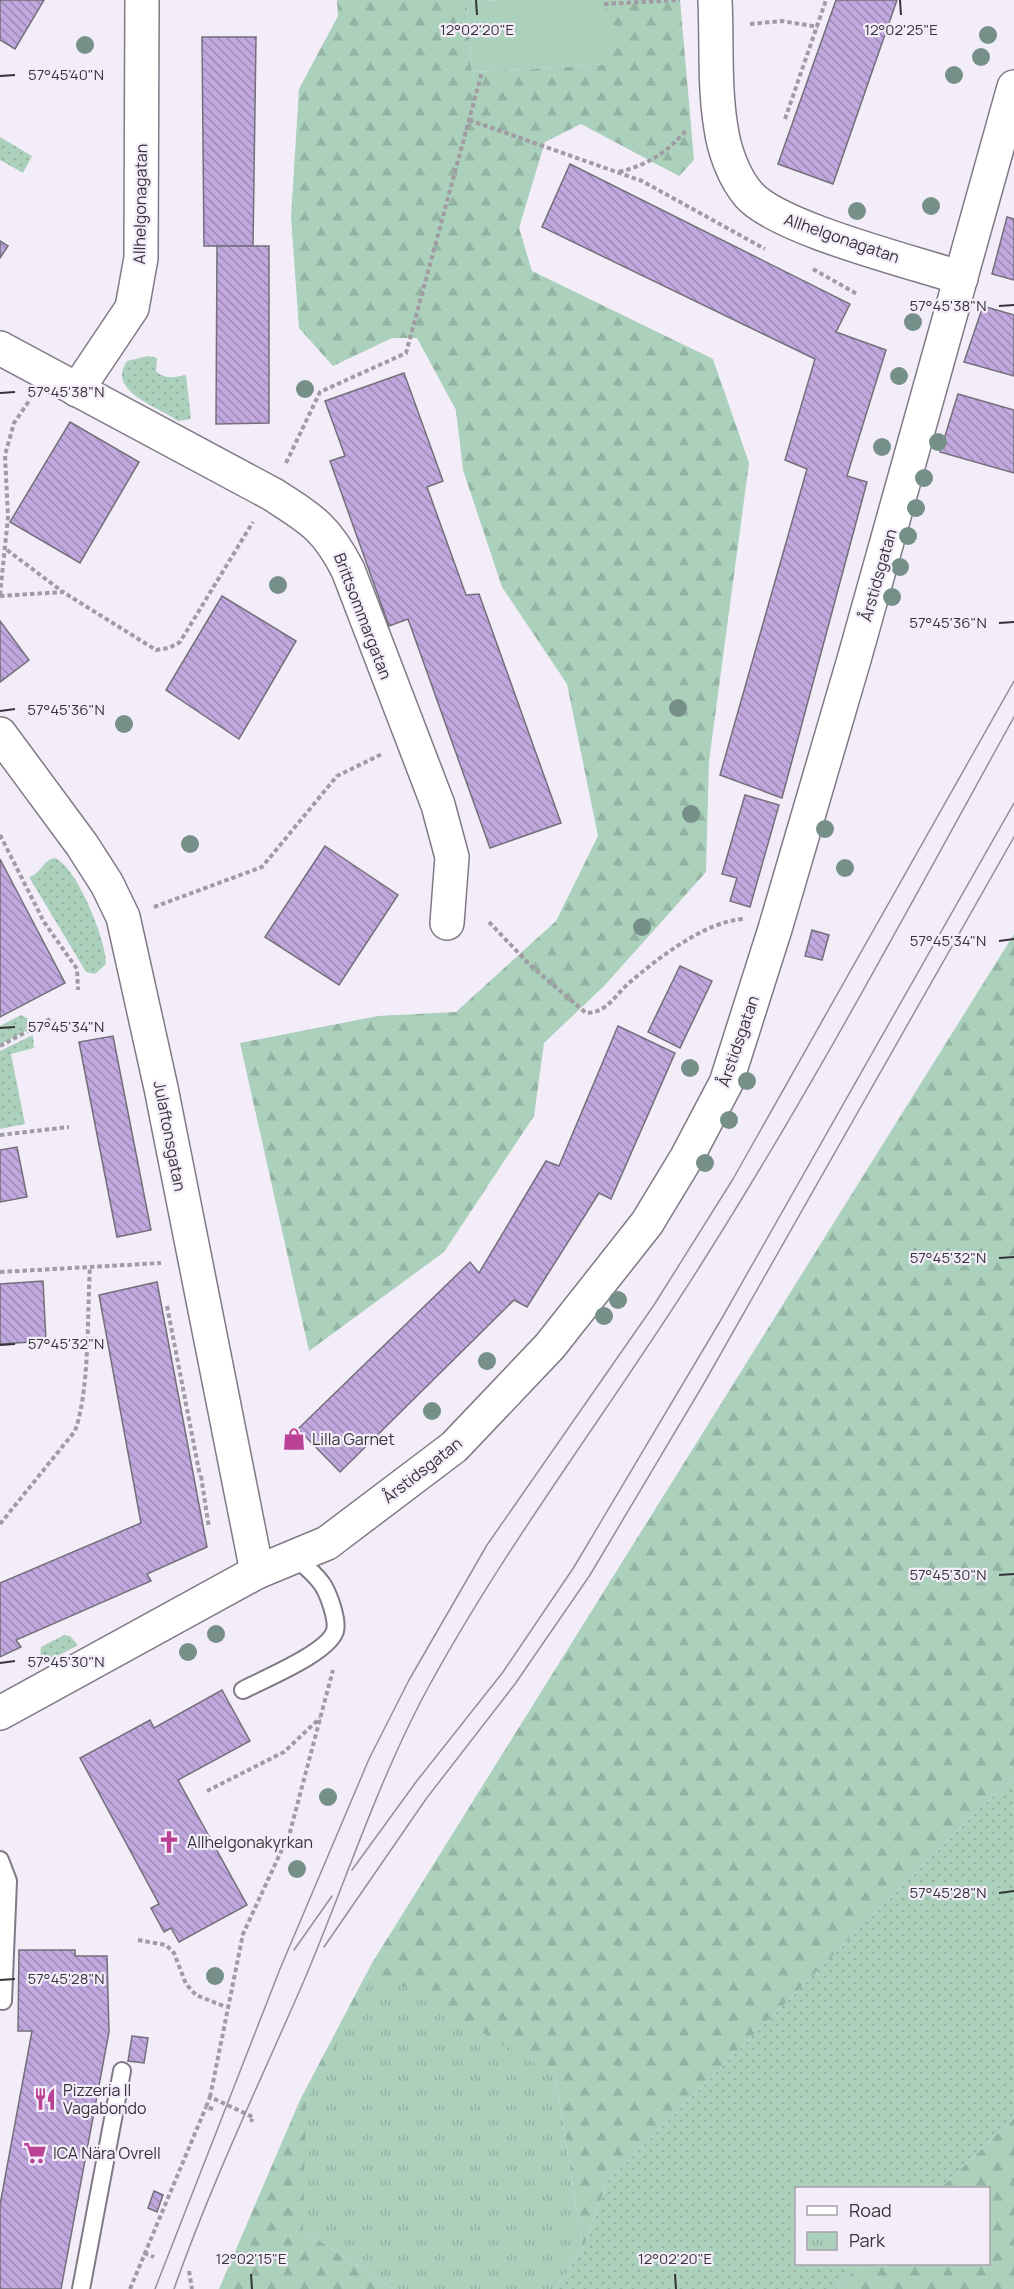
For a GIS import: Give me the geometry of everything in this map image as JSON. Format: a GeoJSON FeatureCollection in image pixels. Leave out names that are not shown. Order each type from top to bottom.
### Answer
{"type":"FeatureCollection","features":[{"type":"Feature","properties":{"kind":"street","name":"Allhelgonagatan"},"geometry":{"type":"LineString","coordinates":[[77,390],[132,308],[139,268],[142,0]]}},
{"type":"Feature","properties":{"kind":"street","name":"Allhelgonagatan"},"geometry":{"type":"LineString","coordinates":[[716,13],[721,128],[731,166],[749,195],[772,212],[803,226],[961,278]]}},
{"type":"Feature","properties":{"kind":"street","name":"Årstidsgatan"},"geometry":{"type":"LineString","coordinates":[[0,1713],[257,1572],[327,1544],[454,1447],[550,1346],[647,1223],[687,1157],[726,1083],[775,929],[1014,87]]}},
{"type":"Feature","properties":{"kind":"street","name":"Brittsommargatan"},"geometry":{"type":"LineString","coordinates":[[0,348],[272,494],[310,518],[334,542],[348,570],[438,805],[452,857],[447,923]]}},
{"type":"Feature","properties":{"kind":"street","name":"Julaftonsgatan"},"geometry":{"type":"LineString","coordinates":[[0,734],[82,845],[107,884],[123,918],[161,1088],[257,1572]]}},
{"type":"Feature","properties":{"kind":"lane"},"geometry":{"type":"LineString","coordinates":[[243,1690],[327,1643],[335,1630],[334,1615],[324,1586],[295,1556]]}},
{"type":"Feature","properties":{"kind":"lane"},"geometry":{"type":"LineString","coordinates":[[0,1860],[8,1881],[3,2001]]}},
{"type":"Feature","properties":{"kind":"lane"},"geometry":{"type":"LineString","coordinates":[[81,2289],[122,2071]]}},
{"type":"Feature","properties":{"kind":"path"},"geometry":{"type":"LineString","coordinates":[[604,4],[680,0]]}},
{"type":"Feature","properties":{"kind":"path"},"geometry":{"type":"LineString","coordinates":[[785,119],[826,0]]}},
{"type":"Feature","properties":{"kind":"path"},"geometry":{"type":"LineString","coordinates":[[716,13],[818,27]]}},
{"type":"Feature","properties":{"kind":"path"},"geometry":{"type":"LineString","coordinates":[[6,550],[63,592],[156,650],[169,648],[180,642],[230,555],[272,494],[320,393],[406,353],[482,72]]}},
{"type":"Feature","properties":{"kind":"path"},"geometry":{"type":"LineString","coordinates":[[469,120],[642,181],[749,242],[768,250]]}},
{"type":"Feature","properties":{"kind":"path"},"geometry":{"type":"LineString","coordinates":[[617,172],[646,165],[676,142],[688,128]]}},
{"type":"Feature","properties":{"kind":"path"},"geometry":{"type":"LineString","coordinates":[[807,266],[857,294]]}},
{"type":"Feature","properties":{"kind":"path"},"geometry":{"type":"LineString","coordinates":[[48,375],[14,423],[8,437],[5,455],[8,517],[0,595],[63,592]]}},
{"type":"Feature","properties":{"kind":"path"},"geometry":{"type":"LineString","coordinates":[[175,900],[262,867],[337,776],[412,739]]}},
{"type":"Feature","properties":{"kind":"path"},"geometry":{"type":"LineString","coordinates":[[0,835],[44,921],[77,969],[78,990]]}},
{"type":"Feature","properties":{"kind":"path"},"geometry":{"type":"LineString","coordinates":[[489,922],[530,965],[586,1014],[597,1013],[628,984],[667,954],[720,922],[754,919],[775,929]]}},
{"type":"Feature","properties":{"kind":"path"},"geometry":{"type":"LineString","coordinates":[[0,1046],[52,1018]]}},
{"type":"Feature","properties":{"kind":"path"},"geometry":{"type":"LineString","coordinates":[[0,1135],[69,1127]]}},
{"type":"Feature","properties":{"kind":"path"},"geometry":{"type":"LineString","coordinates":[[0,1272],[194,1261]]}},
{"type":"Feature","properties":{"kind":"path"},"geometry":{"type":"LineString","coordinates":[[0,1524],[75,1431],[80,1417],[90,1267]]}},
{"type":"Feature","properties":{"kind":"path"},"geometry":{"type":"LineString","coordinates":[[165,1300],[200,1476]]}},
{"type":"Feature","properties":{"kind":"path"},"geometry":{"type":"LineString","coordinates":[[130,2289],[210,2097],[226,2007],[243,1934],[290,1832],[335,1661]]}},
{"type":"Feature","properties":{"kind":"path"},"geometry":{"type":"LineString","coordinates":[[207,1791],[284,1752],[320,1717]]}},
{"type":"Feature","properties":{"kind":"path"},"geometry":{"type":"LineString","coordinates":[[138,1940],[166,1945],[174,1953],[186,1984],[196,1995],[226,2007]]}},
{"type":"Feature","properties":{"kind":"path"},"geometry":{"type":"LineString","coordinates":[[210,2097],[253,2117],[251,2122]]}},
{"type":"Feature","properties":{"kind":"path"},"geometry":{"type":"LineString","coordinates":[[206,2107],[213,2109]]}},
{"type":"Feature","properties":{"kind":"path"},"geometry":{"type":"LineString","coordinates":[[144,2253],[154,2257]]}},
{"type":"Feature","properties":{"kind":"path"},"geometry":{"type":"LineString","coordinates":[[189,2271],[192,2289]]}},
{"type":"Feature","properties":{"kind":"green space"},"geometry":{"type":"Polygon","coordinates":[[[337,0],[500,0],[467,2],[472,72],[608,64],[604,0],[680,0],[694,160],[679,176],[581,124],[545,142],[519,228],[532,271],[713,359],[749,463],[709,761],[706,872],[604,986],[544,1043],[534,1116],[444,1252],[309,1351],[240,1043],[378,1016],[456,1012],[556,921],[598,836],[567,684],[502,587],[463,470],[456,410],[417,338],[392,338],[333,366],[299,328],[291,217],[299,89],[338,16],[337,0]]]}},
{"type":"Feature","properties":{"kind":"green space"},"geometry":{"type":"Polygon","coordinates":[[[604,0],[609,64],[472,72],[467,2],[604,0]]]}},
{"type":"Feature","properties":{"kind":"green space"},"geometry":{"type":"Polygon","coordinates":[[[0,137],[32,156],[23,173],[0,160],[0,137]]]}},
{"type":"Feature","properties":{"kind":"green space"},"geometry":{"type":"Polygon","coordinates":[[[148,356],[157,358],[156,371],[163,376],[186,375],[191,419],[178,421],[138,398],[123,382],[122,372],[127,361],[148,356]]]}},
{"type":"Feature","properties":{"kind":"green space"},"geometry":{"type":"Polygon","coordinates":[[[54,858],[63,863],[72,874],[96,922],[106,964],[95,974],[86,972],[29,877],[54,858]]]}},
{"type":"Feature","properties":{"kind":"green space"},"geometry":{"type":"Polygon","coordinates":[[[1014,934],[1014,1778],[981,1807],[607,2182],[583,2249],[555,2075],[303,2230],[393,2289],[219,2289],[300,2100],[372,1963],[1014,934]]]}},
{"type":"Feature","properties":{"kind":"green space"},"geometry":{"type":"Polygon","coordinates":[[[21,1015],[27,1018],[31,1028],[0,1045],[0,1026],[21,1015]]]}},
{"type":"Feature","properties":{"kind":"green space"},"geometry":{"type":"Polygon","coordinates":[[[33,1035],[34,1048],[11,1054],[25,1124],[0,1129],[0,1051],[33,1035]]]}},
{"type":"Feature","properties":{"kind":"green space"},"geometry":{"type":"Polygon","coordinates":[[[64,1635],[70,1636],[78,1645],[36,1668],[41,1647],[64,1635]]]}},
{"type":"Feature","properties":{"kind":"green space"},"geometry":{"type":"Polygon","coordinates":[[[1014,1778],[1014,2118],[942,2187],[795,2187],[795,2265],[861,2265],[835,2289],[555,2289],[583,2249],[607,2182],[981,1807],[1014,1778]]]}},
{"type":"Feature","properties":{"kind":"green space"},"geometry":{"type":"Polygon","coordinates":[[[377,1971],[555,2075],[583,2249],[555,2289],[393,2289],[303,2230],[306,2101],[377,1971]]]}},
{"type":"Feature","properties":{"kind":"green space"},"geometry":{"type":"Polygon","coordinates":[[[1014,2118],[1014,2289],[835,2289],[861,2265],[990,2265],[990,2187],[942,2187],[1014,2118]]]}},
{"type":"Feature","properties":{"kind":"building"},"geometry":{"type":"Polygon","coordinates":[[[0,0],[44,0],[15,49],[0,40],[0,0]]]}},
{"type":"Feature","properties":{"kind":"building"},"geometry":{"type":"Polygon","coordinates":[[[836,0],[897,0],[833,184],[778,164],[836,0]]]}},
{"type":"Feature","properties":{"kind":"building"},"geometry":{"type":"Polygon","coordinates":[[[202,37],[256,37],[253,246],[204,246],[202,37]]]}},
{"type":"Feature","properties":{"kind":"building"},"geometry":{"type":"Polygon","coordinates":[[[570,164],[850,304],[836,332],[886,350],[847,476],[867,482],[782,798],[720,775],[807,469],[785,460],[815,359],[542,227],[570,164]]]}},
{"type":"Feature","properties":{"kind":"building"},"geometry":{"type":"Polygon","coordinates":[[[1007,217],[1014,219],[1014,280],[992,274],[1007,217]]]}},
{"type":"Feature","properties":{"kind":"building"},"geometry":{"type":"Polygon","coordinates":[[[0,241],[8,246],[0,258],[0,241]]]}},
{"type":"Feature","properties":{"kind":"building"},"geometry":{"type":"Polygon","coordinates":[[[217,246],[269,246],[269,423],[216,424],[217,246]]]}},
{"type":"Feature","properties":{"kind":"building"},"geometry":{"type":"Polygon","coordinates":[[[983,306],[1014,315],[1014,376],[964,362],[983,306]]]}},
{"type":"Feature","properties":{"kind":"building"},"geometry":{"type":"Polygon","coordinates":[[[404,373],[443,481],[427,487],[466,595],[479,594],[561,823],[490,848],[408,619],[389,626],[330,461],[345,456],[325,401],[404,373]]]}},
{"type":"Feature","properties":{"kind":"building"},"geometry":{"type":"Polygon","coordinates":[[[958,394],[1014,410],[1014,473],[940,452],[958,394]]]}},
{"type":"Feature","properties":{"kind":"building"},"geometry":{"type":"Polygon","coordinates":[[[70,422],[139,462],[80,563],[10,522],[70,422]]]}},
{"type":"Feature","properties":{"kind":"building"},"geometry":{"type":"Polygon","coordinates":[[[222,596],[296,641],[239,739],[166,690],[222,596]]]}},
{"type":"Feature","properties":{"kind":"building"},"geometry":{"type":"Polygon","coordinates":[[[0,621],[29,660],[0,682],[0,621]]]}},
{"type":"Feature","properties":{"kind":"building"},"geometry":{"type":"Polygon","coordinates":[[[745,795],[779,805],[750,907],[730,901],[737,878],[722,874],[745,795]]]}},
{"type":"Feature","properties":{"kind":"building"},"geometry":{"type":"Polygon","coordinates":[[[325,846],[398,895],[339,985],[265,937],[325,846]]]}},
{"type":"Feature","properties":{"kind":"building"},"geometry":{"type":"Polygon","coordinates":[[[0,859],[65,983],[0,1017],[0,859]]]}},
{"type":"Feature","properties":{"kind":"building"},"geometry":{"type":"Polygon","coordinates":[[[812,930],[829,935],[822,960],[805,956],[812,930]]]}},
{"type":"Feature","properties":{"kind":"building"},"geometry":{"type":"Polygon","coordinates":[[[680,966],[712,981],[680,1048],[648,1032],[680,966]]]}},
{"type":"Feature","properties":{"kind":"building"},"geometry":{"type":"Polygon","coordinates":[[[618,1026],[675,1053],[611,1199],[599,1193],[527,1307],[514,1300],[340,1472],[298,1429],[470,1262],[479,1273],[546,1161],[559,1166],[618,1026]]]}},
{"type":"Feature","properties":{"kind":"building"},"geometry":{"type":"Polygon","coordinates":[[[113,1036],[151,1230],[117,1237],[79,1042],[113,1036]]]}},
{"type":"Feature","properties":{"kind":"building"},"geometry":{"type":"Polygon","coordinates":[[[17,1147],[27,1197],[0,1202],[0,1150],[17,1147]]]}},
{"type":"Feature","properties":{"kind":"building"},"geometry":{"type":"Polygon","coordinates":[[[43,1281],[46,1341],[0,1344],[0,1284],[43,1281]]]}},
{"type":"Feature","properties":{"kind":"building"},"geometry":{"type":"Polygon","coordinates":[[[157,1282],[207,1547],[147,1574],[151,1581],[16,1640],[21,1647],[0,1657],[0,1583],[141,1523],[99,1295],[157,1282]]]}},
{"type":"Feature","properties":{"kind":"building","name":"Allhelgonakyrkan"},"geometry":{"type":"Polygon","coordinates":[[[222,1690],[250,1741],[178,1780],[247,1905],[179,1942],[171,1928],[164,1932],[151,1908],[159,1904],[80,1758],[150,1720],[154,1728],[222,1690]]]}},
{"type":"Feature","properties":{"kind":"building"},"geometry":{"type":"Polygon","coordinates":[[[19,1950],[75,1950],[75,1956],[107,1956],[109,2032],[61,2289],[0,2289],[0,2205],[32,2031],[18,2031],[19,1950]]]}},
{"type":"Feature","properties":{"kind":"building"},"geometry":{"type":"Polygon","coordinates":[[[132,2036],[148,2038],[144,2063],[128,2061],[132,2036]]]}},
{"type":"Feature","properties":{"kind":"building"},"geometry":{"type":"Polygon","coordinates":[[[154,2191],[163,2195],[157,2212],[148,2208],[154,2191]]]}},
{"type":"Feature","properties":{"kind":"tram line"},"geometry":{"type":"LineString","coordinates":[[155,2289],[280,1969],[369,1759],[409,1680],[487,1545],[654,1305],[733,1179],[1014,681]]}},
{"type":"Feature","properties":{"kind":"tram line"},"geometry":{"type":"LineString","coordinates":[[174,2289],[219,2173],[318,1948],[388,1770],[421,1701],[487,1588],[667,1318],[784,1129],[1014,717]]}},
{"type":"Feature","properties":{"kind":"tram line"},"geometry":{"type":"LineString","coordinates":[[352,1870],[416,1782],[503,1672],[574,1567],[722,1318],[1014,803]]}},
{"type":"Feature","properties":{"kind":"tram line"},"geometry":{"type":"LineString","coordinates":[[324,1947],[426,1799],[515,1684],[590,1575],[703,1385],[1014,837]]}},
{"type":"Feature","properties":{"kind":"tram line"},"geometry":{"type":"LineString","coordinates":[[294,1950],[332,1896]]}},
{"type":"Feature","properties":{"kind":"place","name":"Lilla Garnet"},"geometry":{"type":"Point","coordinates":[294,1439]}},
{"type":"Feature","properties":{"kind":"place","name":"Allhelgonakyrkan"},"geometry":{"type":"Point","coordinates":[169,1842]}},
{"type":"Feature","properties":{"kind":"place","name":"Pizzeria Il Vagabondo"},"geometry":{"type":"Point","coordinates":[45,2099]}},
{"type":"Feature","properties":{"kind":"place","name":"ICA Nära Ovrell"},"geometry":{"type":"Point","coordinates":[35,2153]}}]}
